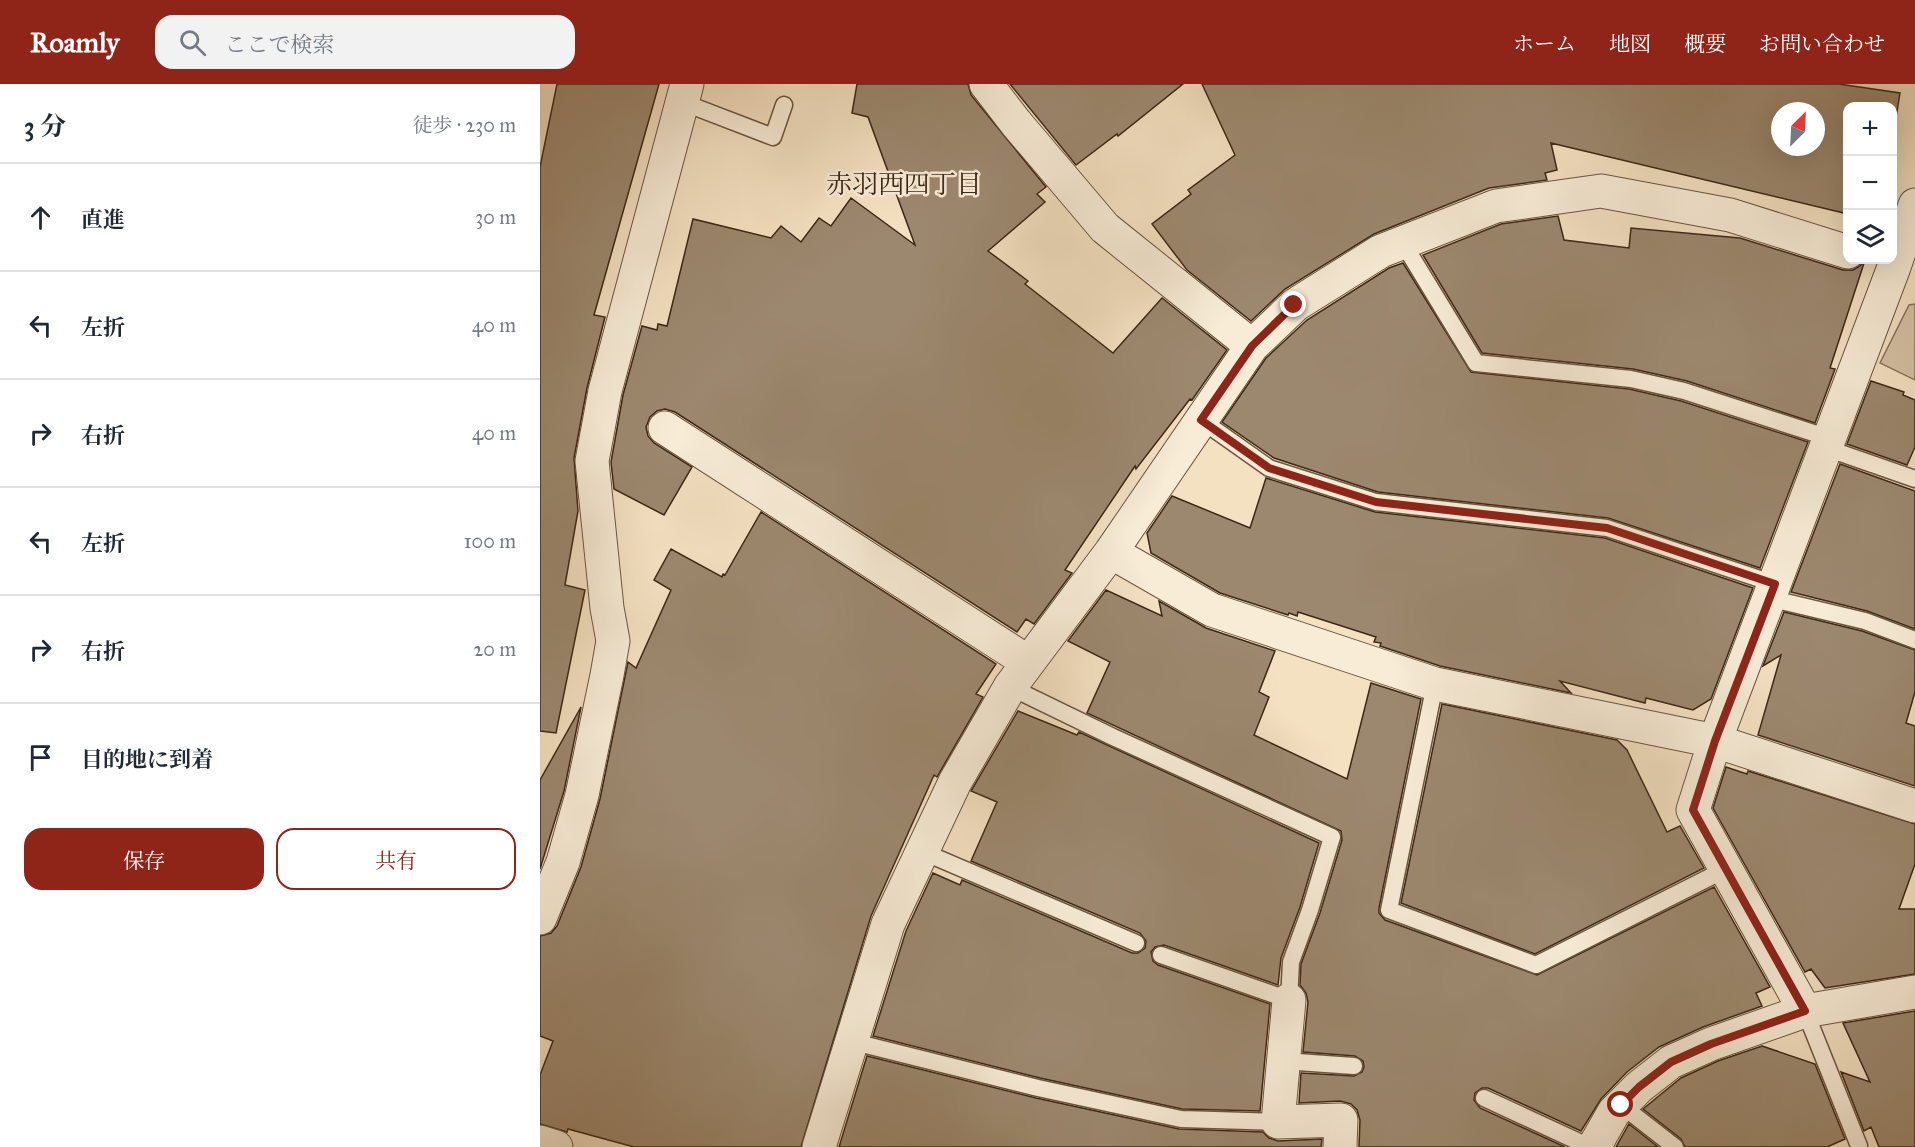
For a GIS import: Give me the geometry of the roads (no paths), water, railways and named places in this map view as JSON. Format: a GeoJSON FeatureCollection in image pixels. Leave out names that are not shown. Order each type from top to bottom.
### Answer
{"type":"FeatureCollection","features":[{"type":"Feature","properties":{"kind":"street"},"geometry":{"type":"LineString","coordinates":[[986,84],[1105,228],[1252,346]]}},
{"type":"Feature","properties":{"kind":"street"},"geometry":{"type":"LineString","coordinates":[[540,918],[563,862],[582,795],[608,675],[613,641],[607,608],[592,461],[605,391],[685,93]]}},
{"type":"Feature","properties":{"kind":"street"},"geometry":{"type":"LineString","coordinates":[[819,1147],[888,924],[955,782],[1019,675],[1111,552],[1252,346],[1294,305],[1382,251],[1496,206],[1601,191],[1730,215],[1843,250]]}},
{"type":"Feature","properties":{"kind":"street"},"geometry":{"type":"LineString","coordinates":[[1805,1011],[1693,810],[1715,741],[1915,205]]}},
{"type":"Feature","properties":{"kind":"street"},"geometry":{"type":"LineString","coordinates":[[665,428],[1019,675]]}},
{"type":"Feature","properties":{"kind":"street"},"geometry":{"type":"LineString","coordinates":[[1111,552],[1212,610],[1435,684],[1715,741],[1915,806]]}},
{"type":"Feature","properties":{"kind":"street"},"geometry":{"type":"LineString","coordinates":[[1592,1147],[1614,1112],[1639,1087],[1671,1062],[1711,1044],[1805,1011],[1915,992]]}},
{"type":"Feature","properties":{"kind":"street"},"geometry":{"type":"LineString","coordinates":[[1289,1000],[1278,1122],[1341,1120],[1340,1147]]}},
{"type":"Feature","properties":{"kind":"street"},"geometry":{"type":"LineString","coordinates":[[540,1142],[556,1147]]}},
{"type":"Feature","properties":{"kind":"lane"},"geometry":{"type":"LineString","coordinates":[[685,93],[773,137],[784,105]]}},
{"type":"Feature","properties":{"kind":"lane"},"geometry":{"type":"LineString","coordinates":[[1403,243],[1476,363],[1632,379],[1684,391],[1828,443],[1915,479]]}},
{"type":"Feature","properties":{"kind":"lane"},"geometry":{"type":"LineString","coordinates":[[1201,420],[1269,468],[1376,502],[1607,528],[1772,591],[1915,640]]}},
{"type":"Feature","properties":{"kind":"lane"},"geometry":{"type":"LineString","coordinates":[[1019,675],[1113,737],[1332,837],[1310,910],[1291,962],[1289,1000],[1161,955]]}},
{"type":"Feature","properties":{"kind":"lane"},"geometry":{"type":"LineString","coordinates":[[1435,684],[1389,910],[1536,966],[1726,868]]}},
{"type":"Feature","properties":{"kind":"lane"},"geometry":{"type":"LineString","coordinates":[[921,851],[1136,943]]}},
{"type":"Feature","properties":{"kind":"lane"},"geometry":{"type":"LineString","coordinates":[[1805,1011],[1859,1146]]}},
{"type":"Feature","properties":{"kind":"lane"},"geometry":{"type":"LineString","coordinates":[[850,1041],[1038,1088],[1181,1119],[1278,1122]]}},
{"type":"Feature","properties":{"kind":"lane"},"geometry":{"type":"LineString","coordinates":[[1283,1061],[1354,1066]]}},
{"type":"Feature","properties":{"kind":"lane"},"geometry":{"type":"LineString","coordinates":[[1484,1098],[1592,1147]]}},
{"type":"Feature","properties":{"kind":"lane"},"geometry":{"type":"LineString","coordinates":[[1621,1105],[1675,1147]]}},
{"type":"Feature","properties":{"kind":"district","name":"赤羽西四丁目"},"geometry":{"type":"Point","coordinates":[904,184]}}]}
